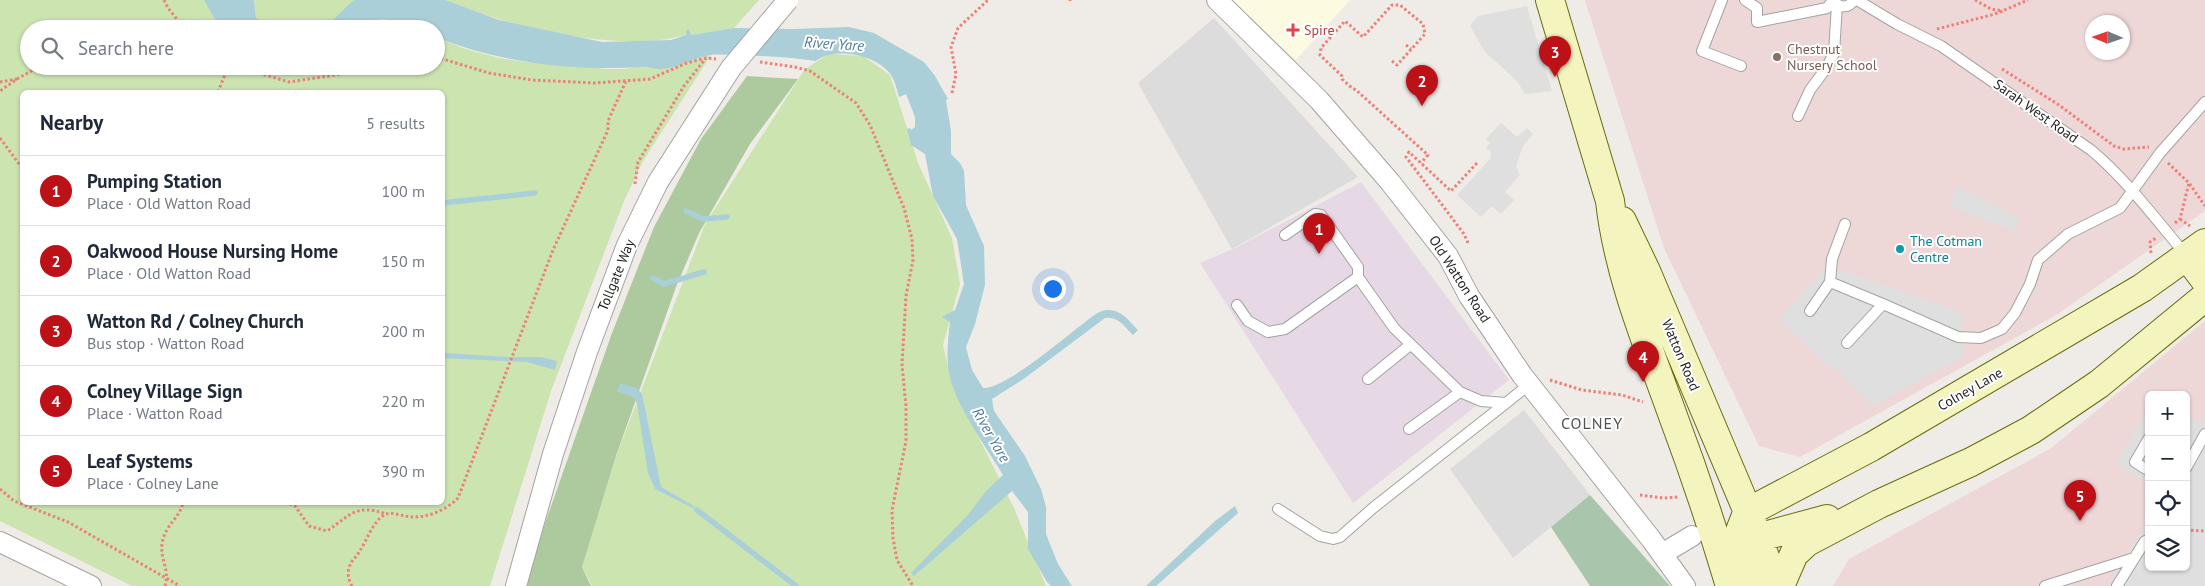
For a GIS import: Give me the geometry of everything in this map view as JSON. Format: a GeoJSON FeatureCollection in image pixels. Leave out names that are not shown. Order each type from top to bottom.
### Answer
{"type":"FeatureCollection","features":[{"type":"Feature","properties":{"kind":"street","name":"Tollgate Way"},"geometry":{"type":"LineString","coordinates":[[516,586],[553,454],[590,343],[627,245],[658,182],[731,68],[788,0]]}},
{"type":"Feature","properties":{"kind":"street","name":"Old Watton Road"},"geometry":{"type":"LineString","coordinates":[[1217,0],[1318,100],[1390,182],[1448,256],[1469,296],[1526,379],[1685,586]]}},
{"type":"Feature","properties":{"kind":"street","name":"Watton Road"},"geometry":{"type":"LineString","coordinates":[[1550,0],[1610,201],[1613,230],[1632,297],[1693,500],[1730,586]]}},
{"type":"Feature","properties":{"kind":"street","name":"Watton Road"},"geometry":{"type":"LineString","coordinates":[[1610,201],[1639,254],[1748,527],[1776,586]]}},
{"type":"Feature","properties":{"kind":"street"},"geometry":{"type":"LineString","coordinates":[[2196,250],[2205,280]]}},
{"type":"Feature","properties":{"kind":"street","name":"Colney Lane"},"geometry":{"type":"LineString","coordinates":[[1748,527],[1879,442],[2142,288],[2196,250]]}},
{"type":"Feature","properties":{"kind":"street"},"geometry":{"type":"LineString","coordinates":[[1780,586],[1794,554],[1807,542],[1878,504],[1971,462],[2031,430],[2099,384],[2205,297]]}},
{"type":"Feature","properties":{"kind":"street","name":"Watton Road"},"geometry":{"type":"LineString","coordinates":[[1693,500],[1724,521],[1748,527]]}},
{"type":"Feature","properties":{"kind":"street"},"geometry":{"type":"LineString","coordinates":[[1748,527],[1878,504]]}},
{"type":"Feature","properties":{"kind":"street","name":"Watton Road"},"geometry":{"type":"LineString","coordinates":[[1748,527],[1743,565],[1750,586]]}},
{"type":"Feature","properties":{"kind":"street"},"geometry":{"type":"LineString","coordinates":[[1662,554],[1692,536]]}},
{"type":"Feature","properties":{"kind":"street"},"geometry":{"type":"LineString","coordinates":[[0,542],[91,586]]}},
{"type":"Feature","properties":{"kind":"lane"},"geometry":{"type":"LineString","coordinates":[[1722,0],[1702,51],[1741,66]]}},
{"type":"Feature","properties":{"kind":"lane"},"geometry":{"type":"LineString","coordinates":[[1746,0],[1757,8],[1757,22],[1827,8],[1834,1]]}},
{"type":"Feature","properties":{"kind":"lane"},"geometry":{"type":"LineString","coordinates":[[1834,1],[1848,6],[1856,0]]}},
{"type":"Feature","properties":{"kind":"lane","name":"Sarah West Road"},"geometry":{"type":"LineString","coordinates":[[1856,0],[1897,24],[1941,46],[2091,150],[2109,165],[2134,192],[2196,250]]}},
{"type":"Feature","properties":{"kind":"lane"},"geometry":{"type":"LineString","coordinates":[[1798,116],[1810,90],[1827,67],[1834,53],[1834,1]]}},
{"type":"Feature","properties":{"kind":"lane"},"geometry":{"type":"LineString","coordinates":[[1830,282],[1958,337],[1981,338],[2002,329],[2015,313],[2030,284],[2038,260],[2068,234],[2120,208],[2134,192],[2160,153],[2205,102]]}},
{"type":"Feature","properties":{"kind":"lane"},"geometry":{"type":"LineString","coordinates":[[1285,235],[1316,214],[1321,215],[1358,267],[1358,277],[1394,328],[1410,345],[1440,371],[1460,392],[1481,401],[1506,403]]}},
{"type":"Feature","properties":{"kind":"lane"},"geometry":{"type":"LineString","coordinates":[[1810,310],[1830,282],[1832,259],[1845,224]]}},
{"type":"Feature","properties":{"kind":"lane"},"geometry":{"type":"LineString","coordinates":[[1237,305],[1248,321],[1268,332],[1285,329],[1358,277]]}},
{"type":"Feature","properties":{"kind":"lane"},"geometry":{"type":"LineString","coordinates":[[1847,343],[1882,304]]}},
{"type":"Feature","properties":{"kind":"lane"},"geometry":{"type":"LineString","coordinates":[[1368,380],[1410,345]]}},
{"type":"Feature","properties":{"kind":"lane"},"geometry":{"type":"LineString","coordinates":[[1278,508],[1320,536],[1332,539],[1340,537],[1373,508],[1506,403],[1526,379]]}},
{"type":"Feature","properties":{"kind":"lane"},"geometry":{"type":"LineString","coordinates":[[1409,429],[1460,392]]}},
{"type":"Feature","properties":{"kind":"lane"},"geometry":{"type":"LineString","coordinates":[[2190,461],[2205,434]]}},
{"type":"Feature","properties":{"kind":"lane"},"geometry":{"type":"LineString","coordinates":[[2145,445],[2135,462],[2145,468]]}},
{"type":"Feature","properties":{"kind":"lane"},"geometry":{"type":"LineString","coordinates":[[2117,586],[2145,542]]}},
{"type":"Feature","properties":{"kind":"lane"},"geometry":{"type":"LineString","coordinates":[[2045,586],[2134,558]]}},
{"type":"Feature","properties":{"kind":"path"},"geometry":{"type":"LineString","coordinates":[[164,0],[178,20]]}},
{"type":"Feature","properties":{"kind":"path"},"geometry":{"type":"LineString","coordinates":[[952,93],[956,74],[950,47],[955,34],[958,28],[988,0]]}},
{"type":"Feature","properties":{"kind":"path"},"geometry":{"type":"LineString","coordinates":[[1975,0],[1991,9],[2004,11]]}},
{"type":"Feature","properties":{"kind":"path"},"geometry":{"type":"LineString","coordinates":[[1943,33],[1936,29],[2004,11],[2028,0]]}},
{"type":"Feature","properties":{"kind":"path"},"geometry":{"type":"LineString","coordinates":[[1392,61],[1397,65],[1425,34],[1423,24],[1400,4],[1392,5],[1363,38],[1346,21],[1321,48],[1320,55],[1342,76],[1342,80],[1356,90],[1428,155],[1421,162]]}},
{"type":"Feature","properties":{"kind":"path"},"geometry":{"type":"LineString","coordinates":[[1406,44],[1411,49]]}},
{"type":"Feature","properties":{"kind":"path"},"geometry":{"type":"LineString","coordinates":[[635,186],[638,162],[684,86],[706,58]]}},
{"type":"Feature","properties":{"kind":"path"},"geometry":{"type":"LineString","coordinates":[[445,60],[489,73],[532,80],[595,83]]}},
{"type":"Feature","properties":{"kind":"path"},"geometry":{"type":"LineString","coordinates":[[2001,68],[2059,105],[2114,146],[2124,149],[2152,147],[2189,182],[2205,206]]}},
{"type":"Feature","properties":{"kind":"path"},"geometry":{"type":"LineString","coordinates":[[0,91],[24,75]]}},
{"type":"Feature","properties":{"kind":"path"},"geometry":{"type":"LineString","coordinates":[[219,90],[225,75]]}},
{"type":"Feature","properties":{"kind":"path"},"geometry":{"type":"LineString","coordinates":[[265,75],[289,82],[335,75]]}},
{"type":"Feature","properties":{"kind":"path"},"geometry":{"type":"LineString","coordinates":[[0,82],[17,79]]}},
{"type":"Feature","properties":{"kind":"path"},"geometry":{"type":"LineString","coordinates":[[292,505],[309,526],[327,531],[351,512],[374,510],[386,514],[419,517],[450,506],[458,498],[514,347],[553,250],[608,130],[608,121],[626,81]]}},
{"type":"Feature","properties":{"kind":"path"},"geometry":{"type":"LineString","coordinates":[[856,103],[870,125],[904,208],[912,239],[913,260],[904,314],[902,365],[906,406],[906,442],[892,510],[893,538],[897,560],[913,586]]}},
{"type":"Feature","properties":{"kind":"path"},"geometry":{"type":"LineString","coordinates":[[0,138],[20,165]]}},
{"type":"Feature","properties":{"kind":"path"},"geometry":{"type":"LineString","coordinates":[[1468,243],[1464,234],[1406,157],[1409,152],[1451,191],[1477,163]]}},
{"type":"Feature","properties":{"kind":"path"},"geometry":{"type":"LineString","coordinates":[[2180,219],[2189,182]]}},
{"type":"Feature","properties":{"kind":"path"},"geometry":{"type":"LineString","coordinates":[[2199,196],[2205,198]]}},
{"type":"Feature","properties":{"kind":"path"},"geometry":{"type":"LineString","coordinates":[[1526,379],[1528,370],[1534,369],[1549,380],[1582,390],[1628,396],[1647,404]]}},
{"type":"Feature","properties":{"kind":"path"},"geometry":{"type":"LineString","coordinates":[[0,489],[14,501],[20,503]]}},
{"type":"Feature","properties":{"kind":"path"},"geometry":{"type":"LineString","coordinates":[[1618,498],[1643,495],[1693,500]]}},
{"type":"Feature","properties":{"kind":"path"},"geometry":{"type":"LineString","coordinates":[[24,505],[68,522],[180,586]]}},
{"type":"Feature","properties":{"kind":"path"},"geometry":{"type":"LineString","coordinates":[[165,586],[167,570],[162,556],[162,544],[167,527],[176,518],[182,505]]}},
{"type":"Feature","properties":{"kind":"path"},"geometry":{"type":"LineString","coordinates":[[352,586],[349,581],[348,570],[351,561],[359,552],[379,520],[386,514]]}},
{"type":"Feature","properties":{"kind":"path"},"geometry":{"type":"LineString","coordinates":[[2190,530],[2205,530]]}},
{"type":"Feature","properties":{"kind":"shaded area","name":"Spire"},"geometry":{"type":"Polygon","coordinates":[[[1231,0],[1350,0],[1296,60],[1231,0]]]}},
{"type":"Feature","properties":{"kind":"shaded area"},"geometry":{"type":"Polygon","coordinates":[[[1585,0],[2205,0],[2205,211],[2056,315],[1800,457],[1759,446],[1664,248],[1585,0]]]}},
{"type":"Feature","properties":{"kind":"shaded area"},"geometry":{"type":"Polygon","coordinates":[[[1527,6],[1552,91],[1525,94],[1517,81],[1485,52],[1470,26],[1478,16],[1527,6]]]}},
{"type":"Feature","properties":{"kind":"shaded area"},"geometry":{"type":"Polygon","coordinates":[[[1214,18],[1358,177],[1232,249],[1138,83],[1214,18]]]}},
{"type":"Feature","properties":{"kind":"shaded area"},"geometry":{"type":"Polygon","coordinates":[[[1501,123],[1517,137],[1527,128],[1533,134],[1524,145],[1518,159],[1516,167],[1520,175],[1505,192],[1514,200],[1501,214],[1492,206],[1481,217],[1457,195],[1491,158],[1491,152],[1486,148],[1490,143],[1486,139],[1501,123]]]}},
{"type":"Feature","properties":{"kind":"shaded area"},"geometry":{"type":"Polygon","coordinates":[[[1361,182],[1509,380],[1353,503],[1200,263],[1233,249],[1361,182]]]}},
{"type":"Feature","properties":{"kind":"shaded area"},"geometry":{"type":"Polygon","coordinates":[[[1957,186],[2020,218],[2015,231],[1951,207],[1957,186]]]}},
{"type":"Feature","properties":{"kind":"shaded area"},"geometry":{"type":"Polygon","coordinates":[[[1826,265],[1962,312],[1963,356],[1873,406],[1779,319],[1826,265]]]}},
{"type":"Feature","properties":{"kind":"shaded area"},"geometry":{"type":"Polygon","coordinates":[[[2205,321],[2205,586],[1833,586],[1849,559],[2050,449],[2205,321]]]}},
{"type":"Feature","properties":{"kind":"shaded area"},"geometry":{"type":"Polygon","coordinates":[[[1524,410],[1590,495],[1513,558],[1450,469],[1524,410]]]}},
{"type":"Feature","properties":{"kind":"shaded area"},"geometry":{"type":"Polygon","coordinates":[[[2145,415],[2145,483],[2115,464],[2145,415]]]}},
{"type":"Feature","properties":{"kind":"shaded area"},"geometry":{"type":"Polygon","coordinates":[[[2190,417],[2203,425],[2205,422],[2205,586],[2109,586],[2145,525],[2145,571],[2190,571],[2190,417]]]}},
{"type":"Feature","properties":{"kind":"shaded area"},"geometry":{"type":"Polygon","coordinates":[[[1590,495],[1670,586],[1590,586],[1551,527],[1590,495]]]}},
{"type":"Feature","properties":{"kind":"green space"},"geometry":{"type":"Polygon","coordinates":[[[0,0],[204,0],[216,20],[20,20],[20,75],[445,75],[445,41],[465,49],[499,58],[607,69],[642,66],[663,69],[711,55],[643,161],[624,201],[551,391],[490,586],[132,586],[0,521],[0,0]]]}},
{"type":"Feature","properties":{"kind":"green space"},"geometry":{"type":"Polygon","coordinates":[[[254,0],[354,0],[333,20],[259,20],[256,18],[254,0]]]}},
{"type":"Feature","properties":{"kind":"green space"},"geometry":{"type":"Polygon","coordinates":[[[445,0],[759,0],[734,28],[691,35],[689,29],[686,35],[659,40],[629,41],[564,35],[532,28],[500,20],[445,0]]]}},
{"type":"Feature","properties":{"kind":"green space"},"geometry":{"type":"Polygon","coordinates":[[[829,54],[863,56],[890,75],[918,163],[952,238],[960,284],[943,345],[952,384],[1014,508],[1046,586],[592,586],[582,566],[618,451],[705,224],[805,69],[829,54]]]}},
{"type":"Feature","properties":{"kind":"green space"},"geometry":{"type":"Polygon","coordinates":[[[747,76],[798,79],[750,144],[699,233],[676,287],[617,453],[582,567],[591,586],[527,586],[536,549],[612,333],[654,227],[701,139],[747,76]]]}},
{"type":"Feature","properties":{"kind":"water"},"geometry":{"type":"Polygon","coordinates":[[[204,0],[254,0],[256,18],[259,20],[216,20],[204,0]]]}},
{"type":"Feature","properties":{"kind":"water","name":"River Yare"},"geometry":{"type":"Polygon","coordinates":[[[354,0],[445,0],[499,20],[602,42],[671,40],[686,35],[686,31],[689,29],[691,35],[734,28],[793,29],[849,27],[874,33],[924,62],[935,76],[948,99],[946,100],[951,131],[951,154],[960,163],[964,171],[966,205],[984,246],[985,285],[975,324],[966,347],[972,370],[983,388],[1004,381],[1018,373],[1093,316],[1104,310],[1116,311],[1138,330],[1133,335],[1117,320],[1105,318],[1025,378],[992,399],[994,411],[1025,456],[1041,489],[1046,507],[1046,534],[1058,564],[1072,586],[1051,586],[1047,582],[1028,549],[1028,512],[1012,491],[914,576],[911,573],[967,516],[987,490],[1003,475],[964,411],[952,385],[948,360],[950,322],[942,317],[955,310],[964,284],[957,239],[933,196],[925,154],[911,145],[907,129],[910,128],[911,130],[915,127],[915,117],[906,94],[899,97],[892,77],[885,68],[866,58],[844,54],[824,56],[816,61],[777,57],[713,55],[660,69],[644,67],[589,68],[563,66],[511,59],[445,40],[445,20],[332,20],[354,0]]]}},
{"type":"Feature","properties":{"kind":"water"},"geometry":{"type":"Polygon","coordinates":[[[445,353],[541,357],[557,361],[555,370],[527,362],[445,358],[445,353]]]}},
{"type":"Feature","properties":{"kind":"water"},"geometry":{"type":"Polygon","coordinates":[[[620,383],[637,388],[642,394],[661,487],[692,505],[697,510],[655,489],[648,473],[637,403],[633,397],[617,391],[620,383]]]}},
{"type":"Feature","properties":{"kind":"water"},"geometry":{"type":"Polygon","coordinates":[[[1235,506],[1238,513],[1156,586],[1146,586],[1215,521],[1235,506]]]}},
{"type":"Feature","properties":{"kind":"waterway"},"geometry":{"type":"LineString","coordinates":[[445,203],[535,193]]}},
{"type":"Feature","properties":{"kind":"waterway"},"geometry":{"type":"LineString","coordinates":[[686,211],[703,219],[727,217]]}},
{"type":"Feature","properties":{"kind":"waterway"},"geometry":{"type":"LineString","coordinates":[[653,278],[664,284],[704,272]]}},
{"type":"Feature","properties":{"kind":"waterway"},"geometry":{"type":"LineString","coordinates":[[697,510],[796,586]]}},
{"type":"Feature","properties":{"kind":"place","name":"Spire"},"geometry":{"type":"Point","coordinates":[1293,30]}},
{"type":"Feature","properties":{"kind":"place","name":"Chestnut Nursery School"},"geometry":{"type":"Point","coordinates":[1777,57]}},
{"type":"Feature","properties":{"kind":"place","name":"Watton Rd / Colney Church"},"geometry":{"type":"Point","coordinates":[1555,77]}},
{"type":"Feature","properties":{"kind":"place","name":"Oakwood House Nursing Home"},"geometry":{"type":"Point","coordinates":[1422,106]}},
{"type":"Feature","properties":{"kind":"place","name":"The Cotman Centre"},"geometry":{"type":"Point","coordinates":[1900,249]}},
{"type":"Feature","properties":{"kind":"place","name":"Pumping Station"},"geometry":{"type":"Point","coordinates":[1319,254]}},
{"type":"Feature","properties":{"kind":"place","name":"Colney Village Sign"},"geometry":{"type":"Point","coordinates":[1643,382]}},
{"type":"Feature","properties":{"kind":"place","name":"Leaf Systems"},"geometry":{"type":"Point","coordinates":[2080,521]}},
{"type":"Feature","properties":{"kind":"district","name":"COLNEY"},"geometry":{"type":"Point","coordinates":[1592,423]}}]}
